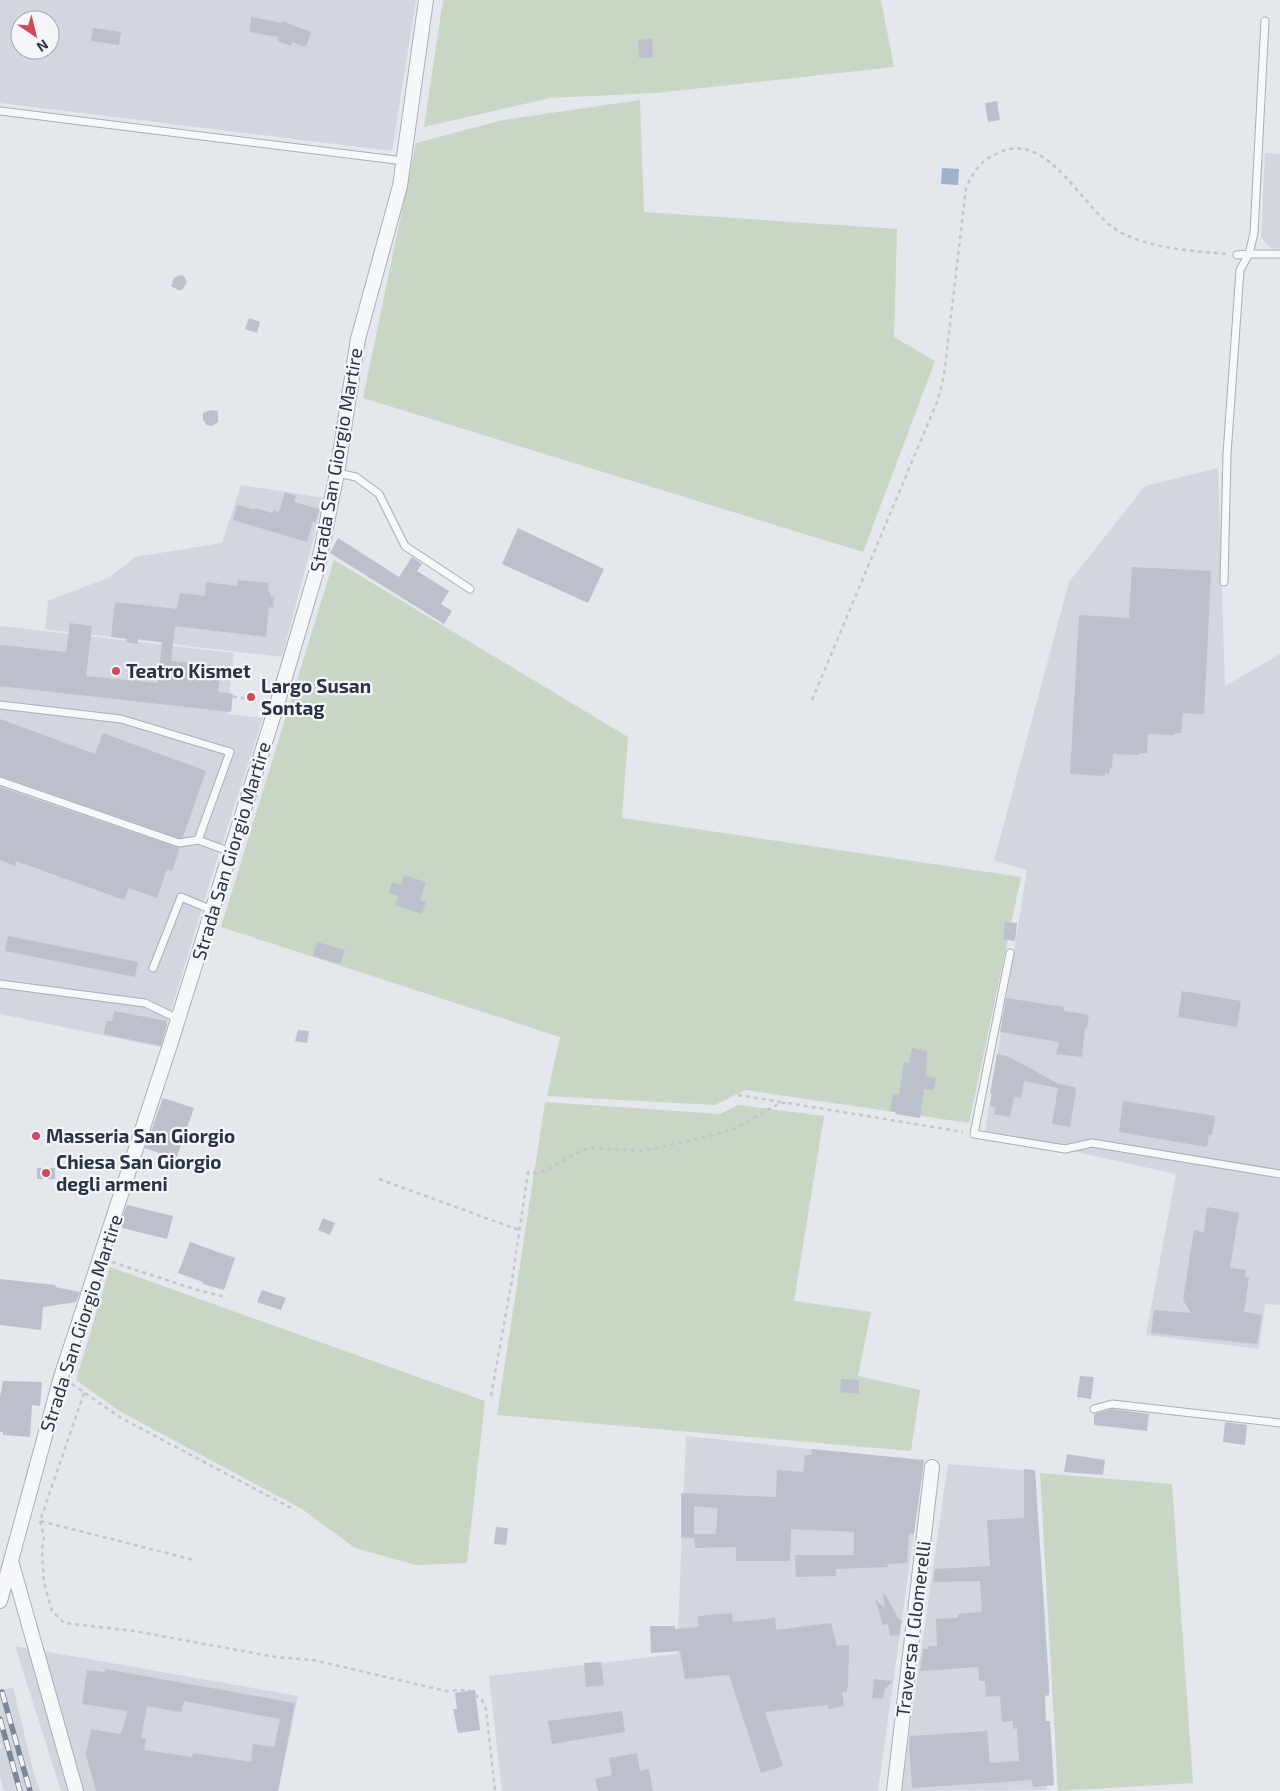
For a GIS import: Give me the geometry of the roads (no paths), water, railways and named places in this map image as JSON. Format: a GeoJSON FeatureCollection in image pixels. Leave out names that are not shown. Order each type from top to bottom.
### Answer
{"type":"FeatureCollection","features":[{"type":"Feature","properties":{"kind":"street","name":"Strada San Giorgio Martire"},"geometry":{"type":"LineString","coordinates":[[0,1601],[61,1377],[101,1259],[231,852],[318,566],[337,473],[358,339],[400,186],[426,0]]}},
{"type":"Feature","properties":{"kind":"street","name":"Traversa I Glomerelli"},"geometry":{"type":"LineString","coordinates":[[894,1791],[932,1466]]}},
{"type":"Feature","properties":{"kind":"street"},"geometry":{"type":"LineString","coordinates":[[11,1561],[76,1791]]}},
{"type":"Feature","properties":{"kind":"lane"},"geometry":{"type":"LineString","coordinates":[[1224,582],[1227,454],[1240,270],[1249,254],[1254,233],[1264,21]]}},
{"type":"Feature","properties":{"kind":"lane"},"geometry":{"type":"LineString","coordinates":[[0,110],[404,161]]}},
{"type":"Feature","properties":{"kind":"lane"},"geometry":{"type":"LineString","coordinates":[[1237,255],[1280,254]]}},
{"type":"Feature","properties":{"kind":"lane"},"geometry":{"type":"LineString","coordinates":[[337,473],[356,477],[379,494],[405,546],[470,589]]}},
{"type":"Feature","properties":{"kind":"lane"},"geometry":{"type":"LineString","coordinates":[[0,705],[121,719],[230,752],[198,840]]}},
{"type":"Feature","properties":{"kind":"lane"},"geometry":{"type":"LineString","coordinates":[[0,781],[179,843],[198,840],[231,852]]}},
{"type":"Feature","properties":{"kind":"lane"},"geometry":{"type":"LineString","coordinates":[[153,968],[181,897],[212,910]]}},
{"type":"Feature","properties":{"kind":"lane"},"geometry":{"type":"LineString","coordinates":[[1010,954],[974,1134],[1066,1148],[1092,1143],[1280,1174]]}},
{"type":"Feature","properties":{"kind":"lane"},"geometry":{"type":"LineString","coordinates":[[0,984],[145,1003],[178,1019]]}},
{"type":"Feature","properties":{"kind":"lane"},"geometry":{"type":"LineString","coordinates":[[1094,1409],[1112,1404],[1280,1423]]}},
{"type":"Feature","properties":{"kind":"water"},"geometry":{"type":"Polygon","coordinates":[[[942,168],[959,169],[958,185],[941,184],[942,168]]]}},
{"type":"Feature","properties":{"kind":"railway"},"geometry":{"type":"LineString","coordinates":[[2,1692],[30,1791]]}},
{"type":"Feature","properties":{"kind":"railway"},"geometry":{"type":"LineString","coordinates":[[0,1719],[20,1791]]}},
{"type":"Feature","properties":{"kind":"place","name":"Teatro Kismet"},"geometry":{"type":"Point","coordinates":[116,671]}},
{"type":"Feature","properties":{"kind":"place","name":"Largo Susan Sontag"},"geometry":{"type":"Point","coordinates":[251,697]}},
{"type":"Feature","properties":{"kind":"place","name":"Masseria San Giorgio"},"geometry":{"type":"Point","coordinates":[36,1136]}},
{"type":"Feature","properties":{"kind":"place","name":"Chiesa San Giorgio degli armeni"},"geometry":{"type":"Point","coordinates":[46,1173]}}]}
